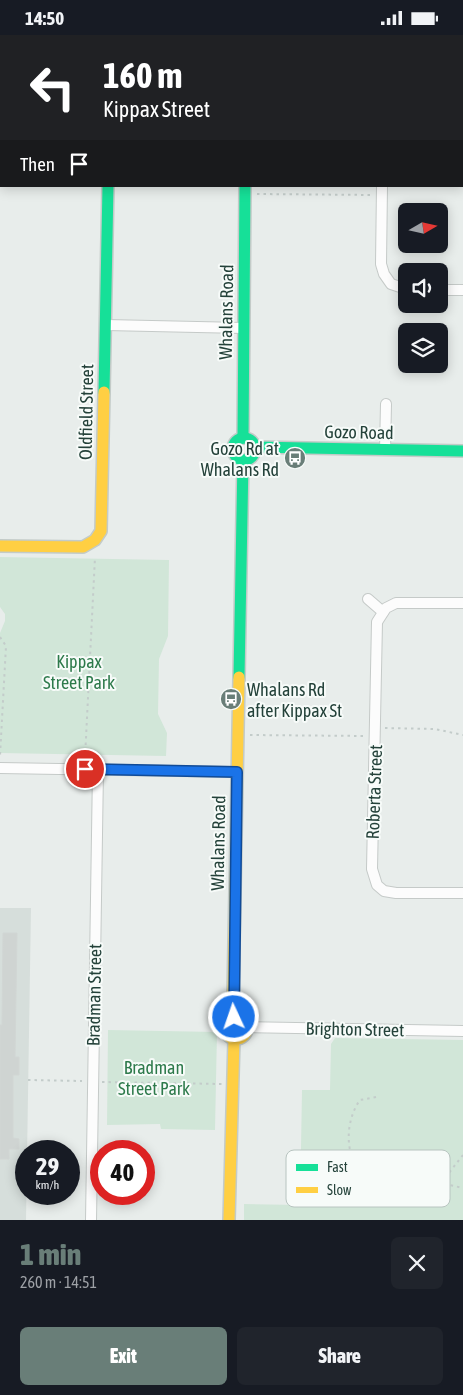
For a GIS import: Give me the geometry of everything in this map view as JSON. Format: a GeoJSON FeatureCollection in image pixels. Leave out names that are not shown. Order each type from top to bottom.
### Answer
{"type":"FeatureCollection","features":[{"type":"Feature","properties":{"kind":"street","name":"Oldfield Street"},"geometry":{"type":"LineString","coordinates":[[0,546],[76,548],[88,546],[98,537],[102,525],[108,187]]}},
{"type":"Feature","properties":{"kind":"street"},"geometry":{"type":"LineString","coordinates":[[382,187],[381,264],[385,286],[398,288]]}},
{"type":"Feature","properties":{"kind":"street","name":"Whalans Road"},"geometry":{"type":"LineString","coordinates":[[243,438],[242,328],[245,190]]}},
{"type":"Feature","properties":{"kind":"street"},"geometry":{"type":"LineString","coordinates":[[448,290],[463,290]]}},
{"type":"Feature","properties":{"kind":"street"},"geometry":{"type":"LineString","coordinates":[[106,325],[242,328]]}},
{"type":"Feature","properties":{"kind":"street"},"geometry":{"type":"LineString","coordinates":[[385,450],[386,404]]}},
{"type":"Feature","properties":{"kind":"street"},"geometry":{"type":"LineString","coordinates":[[243,438],[252,442],[255,447],[251,457],[243,459],[235,455],[233,448],[236,442],[243,438]]}},
{"type":"Feature","properties":{"kind":"street","name":"Gozo Road"},"geometry":{"type":"LineString","coordinates":[[255,447],[463,451]]}},
{"type":"Feature","properties":{"kind":"street","name":"Whalans Road"},"geometry":{"type":"LineString","coordinates":[[236,1017],[233,997],[243,459]]}},
{"type":"Feature","properties":{"kind":"street"},"geometry":{"type":"LineString","coordinates":[[368,599],[383,612],[396,603],[463,603]]}},
{"type":"Feature","properties":{"kind":"street","name":"Roberta Street"},"geometry":{"type":"LineString","coordinates":[[383,612],[376,627],[372,869],[375,881],[380,888],[390,892],[463,893]]}},
{"type":"Feature","properties":{"kind":"street"},"geometry":{"type":"LineString","coordinates":[[0,768],[237,772]]}},
{"type":"Feature","properties":{"kind":"street","name":"Bradman Street"},"geometry":{"type":"LineString","coordinates":[[91,1220],[98,769]]}},
{"type":"Feature","properties":{"kind":"street"},"geometry":{"type":"LineString","coordinates":[[236,1017],[244,1021],[247,1027],[242,1037],[234,1039],[226,1033],[225,1026],[228,1020],[236,1017]]}},
{"type":"Feature","properties":{"kind":"street","name":"Brighton Street"},"geometry":{"type":"LineString","coordinates":[[247,1027],[463,1031]]}},
{"type":"Feature","properties":{"kind":"street"},"geometry":{"type":"LineString","coordinates":[[229,1220],[234,1039]]}},
{"type":"Feature","properties":{"kind":"path"},"geometry":{"type":"LineString","coordinates":[[245,190],[374,195]]}},
{"type":"Feature","properties":{"kind":"path"},"geometry":{"type":"LineString","coordinates":[[85,757],[95,557]]}},
{"type":"Feature","properties":{"kind":"path"},"geometry":{"type":"LineString","coordinates":[[0,637],[6,646],[0,756]]}},
{"type":"Feature","properties":{"kind":"path"},"geometry":{"type":"LineString","coordinates":[[238,735],[375,736],[385,728],[435,729],[463,735]]}},
{"type":"Feature","properties":{"kind":"path"},"geometry":{"type":"LineString","coordinates":[[28,1080],[232,1084]]}},
{"type":"Feature","properties":{"kind":"path"},"geometry":{"type":"LineString","coordinates":[[351,1150],[348,1140],[348,1124],[360,1100],[376,1097]]}},
{"type":"Feature","properties":{"kind":"path"},"geometry":{"type":"LineString","coordinates":[[450,1172],[463,1155]]}},
{"type":"Feature","properties":{"kind":"path"},"geometry":{"type":"LineString","coordinates":[[450,1185],[463,1188]]}},
{"type":"Feature","properties":{"kind":"shaded area"},"geometry":{"type":"Polygon","coordinates":[[[0,908],[31,908],[27,1140],[15,1140],[15,1205],[26,1205],[26,1220],[0,1220],[0,908]]]}},
{"type":"Feature","properties":{"kind":"green space","name":"Kippax Street Park"},"geometry":{"type":"Polygon","coordinates":[[[0,557],[169,560],[168,636],[159,659],[158,714],[167,733],[166,756],[0,753],[0,633],[5,621],[5,614],[0,607],[0,557]]]}},
{"type":"Feature","properties":{"kind":"green space","name":"Bradman Street Park"},"geometry":{"type":"Polygon","coordinates":[[[108,1030],[217,1032],[215,1130],[161,1129],[160,1124],[107,1125],[108,1030]]]}},
{"type":"Feature","properties":{"kind":"green space"},"geometry":{"type":"Polygon","coordinates":[[[335,1038],[463,1040],[463,1220],[244,1220],[244,1204],[286,1205],[286,1207],[450,1207],[450,1150],[301,1150],[302,1090],[330,1090],[331,1044],[335,1038]]]}},
{"type":"Feature","properties":{"kind":"building"},"geometry":{"type":"Polygon","coordinates":[[[3,933],[17,933],[15,1057],[19,1057],[19,1075],[13,1075],[13,1138],[19,1140],[15,1140],[15,1149],[9,1149],[9,1159],[0,1159],[0,1025],[2,1025],[3,933]]]}},
{"type":"Feature","properties":{"kind":"traffic: fast"},"geometry":{"type":"LineString","coordinates":[[104,392],[108,187]]}},
{"type":"Feature","properties":{"kind":"traffic: fast"},"geometry":{"type":"LineString","coordinates":[[243,438],[245,187]]}},
{"type":"Feature","properties":{"kind":"traffic: fast"},"geometry":{"type":"LineString","coordinates":[[244,438],[252,441],[255,449],[252,457],[244,460],[236,457],[233,449],[236,441],[244,438]]}},
{"type":"Feature","properties":{"kind":"traffic: fast"},"geometry":{"type":"LineString","coordinates":[[255,447],[463,451]]}},
{"type":"Feature","properties":{"kind":"traffic: fast"},"geometry":{"type":"LineString","coordinates":[[239,677],[243,460]]}},
{"type":"Feature","properties":{"kind":"traffic: slow"},"geometry":{"type":"LineString","coordinates":[[0,546],[83,547],[95,540],[101,531],[104,392]]}},
{"type":"Feature","properties":{"kind":"traffic: slow"},"geometry":{"type":"LineString","coordinates":[[236,1017],[233,996],[239,677]]}},
{"type":"Feature","properties":{"kind":"traffic: slow"},"geometry":{"type":"LineString","coordinates":[[236,1017],[244,1020],[247,1028],[244,1036],[236,1039],[228,1036],[225,1028],[228,1020],[236,1017]]}},
{"type":"Feature","properties":{"kind":"traffic: slow"},"geometry":{"type":"LineString","coordinates":[[229,1220],[234,1039]]}},
{"type":"Feature","properties":{"kind":"place","name":"Gozo Rd at Whalans Rd"},"geometry":{"type":"Point","coordinates":[295,458]}},
{"type":"Feature","properties":{"kind":"place","name":"Whalans Rd after Kippax St"},"geometry":{"type":"Point","coordinates":[231,699]}},
{"type":"Feature","properties":{"kind":"route"},"geometry":{"type":"LineString","coordinates":[[85,769],[237,772],[233,997],[236,1017],[234,1017]]}}]}
